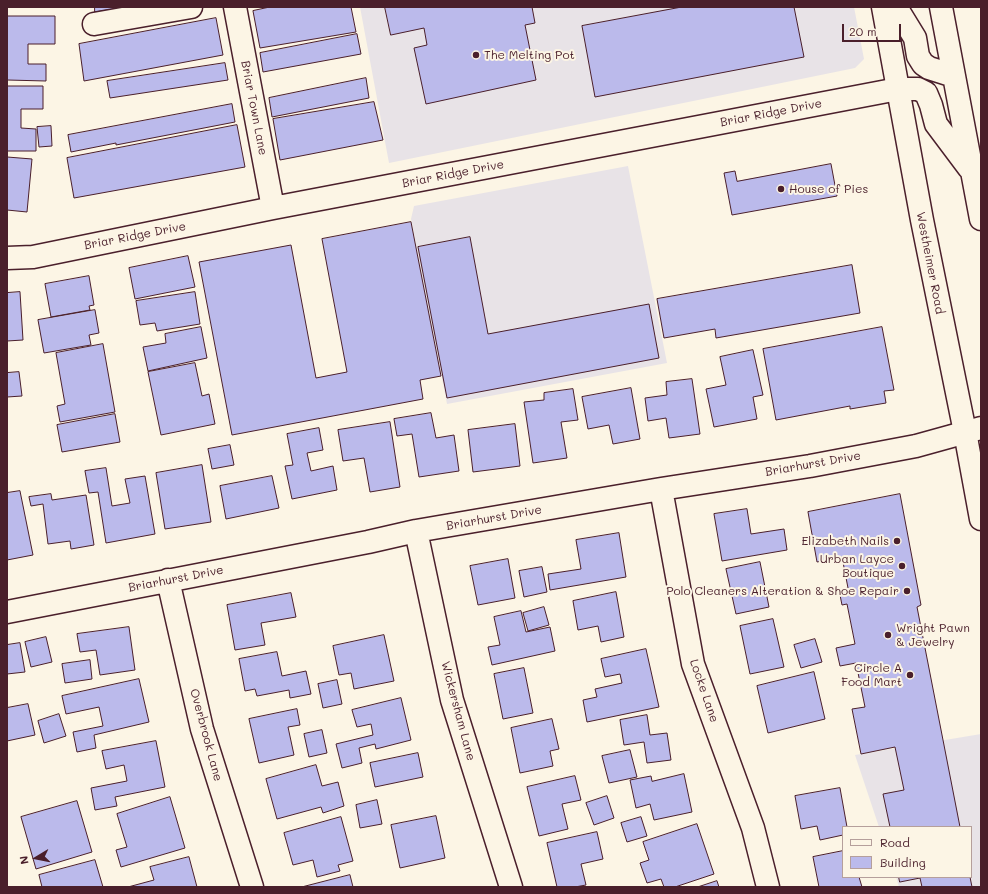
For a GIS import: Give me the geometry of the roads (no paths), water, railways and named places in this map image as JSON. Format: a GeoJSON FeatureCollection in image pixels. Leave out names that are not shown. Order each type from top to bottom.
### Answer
{"type":"FeatureCollection","features":[{"type":"Feature","properties":{"kind":"street"},"geometry":{"type":"LineString","coordinates":[[94,24],[191,7]]}},
{"type":"Feature","properties":{"kind":"street","name":"Briar Town Lane"},"geometry":{"type":"LineString","coordinates":[[236,7],[273,208]]}},
{"type":"Feature","properties":{"kind":"street","name":"Westheimer Road"},"geometry":{"type":"LineString","coordinates":[[883,7],[923,228],[973,430],[981,519]]}},
{"type":"Feature","properties":{"kind":"street"},"geometry":{"type":"LineString","coordinates":[[896,7],[915,38],[918,56],[923,64],[929,68],[954,76]]}},
{"type":"Feature","properties":{"kind":"street"},"geometry":{"type":"LineString","coordinates":[[941,7],[981,219]]}},
{"type":"Feature","properties":{"kind":"street","name":"Briar Ridge Drive"},"geometry":{"type":"LineString","coordinates":[[7,258],[33,257],[273,208],[898,89],[918,89],[926,93],[936,124],[972,172]]}},
{"type":"Feature","properties":{"kind":"street","name":"Briarhurst Drive"},"geometry":{"type":"LineString","coordinates":[[7,612],[368,542],[416,531],[661,489],[810,466],[916,446],[973,430]]}},
{"type":"Feature","properties":{"kind":"street","name":"Locke Lane"},"geometry":{"type":"LineString","coordinates":[[661,489],[693,664],[753,828],[768,887]]}},
{"type":"Feature","properties":{"kind":"street","name":"Wickersham Lane"},"geometry":{"type":"LineString","coordinates":[[416,531],[452,700],[511,887]]}},
{"type":"Feature","properties":{"kind":"street","name":"Overbrook Lane"},"geometry":{"type":"LineString","coordinates":[[168,580],[202,729],[252,887]]}},
{"type":"Feature","properties":{"kind":"place","name":"The Melting Pot"},"geometry":{"type":"Point","coordinates":[476,55]}},
{"type":"Feature","properties":{"kind":"place","name":"House of Pies"},"geometry":{"type":"Point","coordinates":[781,189]}},
{"type":"Feature","properties":{"kind":"place","name":"Elizabeth Nails"},"geometry":{"type":"Point","coordinates":[897,541]}},
{"type":"Feature","properties":{"kind":"place","name":"Urban Layce Boutique"},"geometry":{"type":"Point","coordinates":[902,566]}},
{"type":"Feature","properties":{"kind":"place","name":"Polo Cleaners Alteration & Shoe Repair"},"geometry":{"type":"Point","coordinates":[907,591]}},
{"type":"Feature","properties":{"kind":"place","name":"Wright Pawn & Jewelry"},"geometry":{"type":"Point","coordinates":[888,635]}},
{"type":"Feature","properties":{"kind":"place","name":"Circle A Food Mart"},"geometry":{"type":"Point","coordinates":[910,675]}}]}
